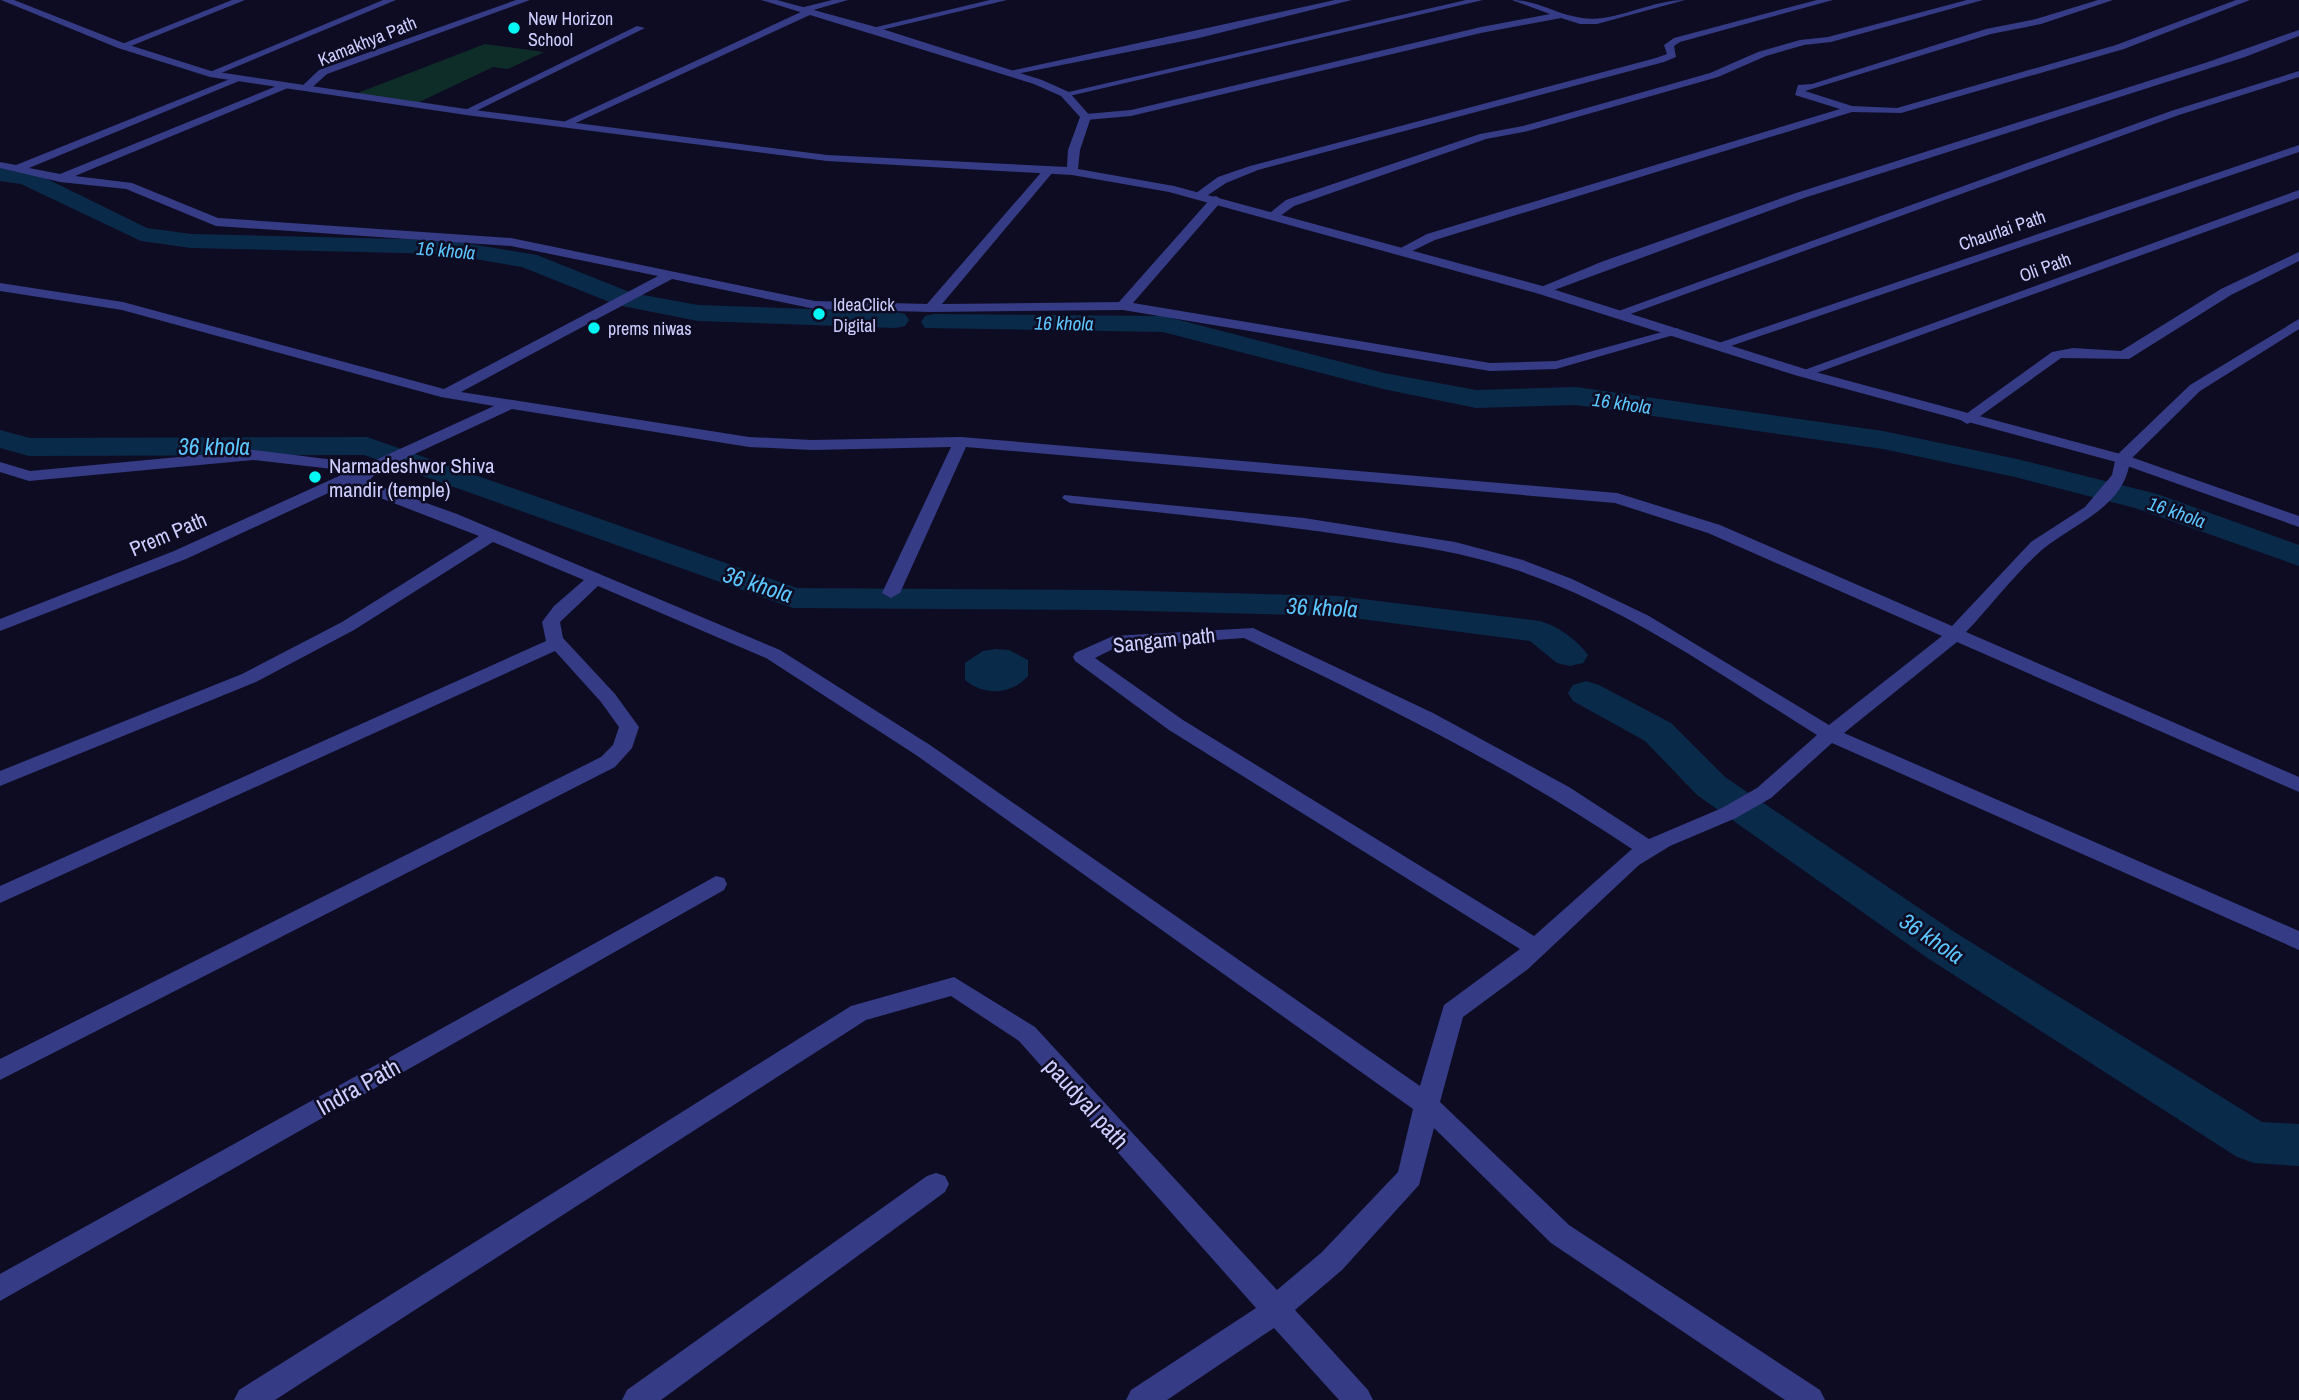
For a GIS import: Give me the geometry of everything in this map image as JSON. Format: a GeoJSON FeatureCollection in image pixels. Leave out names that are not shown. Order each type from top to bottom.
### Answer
{"type":"FeatureCollection","features":[{"type":"Feature","properties":{"kind":"street"},"geometry":{"type":"LineString","coordinates":[[6,0],[122,46],[209,74],[239,79],[466,113],[827,159],[1072,171],[1216,200],[1620,313],[1804,373],[2122,459],[2298,521]]}},
{"type":"Feature","properties":{"kind":"street"},"geometry":{"type":"LineString","coordinates":[[122,46],[240,0]]}},
{"type":"Feature","properties":{"kind":"street"},"geometry":{"type":"LineString","coordinates":[[209,74],[391,0]]}},
{"type":"Feature","properties":{"kind":"street","name":"Kamakhya Path"},"geometry":{"type":"LineString","coordinates":[[304,89],[323,72],[526,0]]}},
{"type":"Feature","properties":{"kind":"street"},"geometry":{"type":"LineString","coordinates":[[766,0],[873,29],[1011,72],[1065,94],[1086,117]]}},
{"type":"Feature","properties":{"kind":"street"},"geometry":{"type":"LineString","coordinates":[[563,125],[805,12],[843,0]]}},
{"type":"Feature","properties":{"kind":"street"},"geometry":{"type":"LineString","coordinates":[[873,29],[1002,0]]}},
{"type":"Feature","properties":{"kind":"street"},"geometry":{"type":"LineString","coordinates":[[1011,72],[1199,35],[1347,0]]}},
{"type":"Feature","properties":{"kind":"street"},"geometry":{"type":"LineString","coordinates":[[1065,94],[1478,0]]}},
{"type":"Feature","properties":{"kind":"street"},"geometry":{"type":"LineString","coordinates":[[1516,0],[1580,21],[1597,21],[1680,0]]}},
{"type":"Feature","properties":{"kind":"street"},"geometry":{"type":"LineString","coordinates":[[1198,196],[1222,180],[1254,168],[1660,60],[1672,55],[1669,45],[1677,40],[1828,0]]}},
{"type":"Feature","properties":{"kind":"street"},"geometry":{"type":"LineString","coordinates":[[1272,216],[1290,203],[1484,136],[1524,129],[1714,75],[1762,54],[1803,42],[1828,40],[1978,0]]}},
{"type":"Feature","properties":{"kind":"street"},"geometry":{"type":"LineString","coordinates":[[2108,0],[2038,22],[1989,31],[1814,87],[1802,87],[1799,93],[1851,109],[1897,111],[2120,47],[2245,0]]}},
{"type":"Feature","properties":{"kind":"street"},"geometry":{"type":"LineString","coordinates":[[1086,117],[1131,114],[1480,30],[1560,15]]}},
{"type":"Feature","properties":{"kind":"street"},"geometry":{"type":"LineString","coordinates":[[466,113],[640,28]]}},
{"type":"Feature","properties":{"kind":"street"},"geometry":{"type":"LineString","coordinates":[[1541,290],[1665,240],[2066,108],[2257,51],[2299,33]]}},
{"type":"Feature","properties":{"kind":"street"},"geometry":{"type":"LineString","coordinates":[[1620,313],[2175,113],[2299,74]]}},
{"type":"Feature","properties":{"kind":"street"},"geometry":{"type":"LineString","coordinates":[[17,168],[239,79]]}},
{"type":"Feature","properties":{"kind":"street"},"geometry":{"type":"LineString","coordinates":[[60,178],[285,86]]}},
{"type":"Feature","properties":{"kind":"street"},"geometry":{"type":"LineString","coordinates":[[1401,251],[1431,237],[1851,109]]}},
{"type":"Feature","properties":{"kind":"street"},"geometry":{"type":"LineString","coordinates":[[1072,171],[1074,150],[1086,117]]}},
{"type":"Feature","properties":{"kind":"street","name":"Chaurlai Path"},"geometry":{"type":"LineString","coordinates":[[1717,346],[2299,149]]}},
{"type":"Feature","properties":{"kind":"street"},"geometry":{"type":"LineString","coordinates":[[0,166],[60,178],[128,186],[216,222],[511,242],[668,277],[816,305],[931,308],[1123,306],[1490,367],[1556,365],[1677,332]]}},
{"type":"Feature","properties":{"kind":"street"},"geometry":{"type":"LineString","coordinates":[[931,308],[1049,170]]}},
{"type":"Feature","properties":{"kind":"street","name":"Oli Path"},"geometry":{"type":"LineString","coordinates":[[1804,373],[2299,194]]}},
{"type":"Feature","properties":{"kind":"street"},"geometry":{"type":"LineString","coordinates":[[1123,306],[1216,200]]}},
{"type":"Feature","properties":{"kind":"street"},"geometry":{"type":"LineString","coordinates":[[1967,419],[2057,355],[2073,352],[2124,356],[2225,292],[2299,256]]}},
{"type":"Feature","properties":{"kind":"street"},"geometry":{"type":"LineString","coordinates":[[446,394],[592,314],[668,277]]}},
{"type":"Feature","properties":{"kind":"street"},"geometry":{"type":"LineString","coordinates":[[0,288],[123,306],[446,394],[749,442],[812,445],[961,442],[1617,498],[1714,529],[2299,785]]}},
{"type":"Feature","properties":{"kind":"street"},"geometry":{"type":"LineString","coordinates":[[1141,1400],[1260,1322],[1332,1261],[1410,1177],[1452,1012],[1536,948],[1632,860],[1648,849],[1757,798],[1829,734],[1954,635],[2037,546],[2091,511],[2120,476],[2122,459],[2195,388],[2299,323]]}},
{"type":"Feature","properties":{"kind":"street","name":"Prem Path"},"geometry":{"type":"LineString","coordinates":[[0,625],[180,555],[511,404]]}},
{"type":"Feature","properties":{"kind":"street"},"geometry":{"type":"LineString","coordinates":[[891,593],[961,442]]}},
{"type":"Feature","properties":{"kind":"street"},"geometry":{"type":"LineString","coordinates":[[0,467],[29,476],[253,455],[372,468]]}},
{"type":"Feature","properties":{"kind":"street"},"geometry":{"type":"LineString","coordinates":[[372,468],[358,484],[597,579],[773,654],[835,692],[923,750],[1427,1105],[1560,1234],[1810,1400]]}},
{"type":"Feature","properties":{"kind":"street"},"geometry":{"type":"LineString","coordinates":[[1070,498],[1304,523],[1455,547],[1517,564],[1566,583],[1643,620],[1829,734],[2299,941]]}},
{"type":"Feature","properties":{"kind":"street"},"geometry":{"type":"LineString","coordinates":[[0,779],[249,678],[348,626],[491,536]]}},
{"type":"Feature","properties":{"kind":"street"},"geometry":{"type":"LineString","coordinates":[[0,1070],[608,762],[622,748],[629,727],[608,698],[557,643],[551,622],[560,610],[597,579]]}},
{"type":"Feature","properties":{"kind":"street","name":"Sangam path"},"geometry":{"type":"LineString","coordinates":[[1536,948],[1176,725],[1082,657],[1113,642],[1247,632],[1426,717],[1562,792],[1648,849]]}},
{"type":"Feature","properties":{"kind":"street"},"geometry":{"type":"LineString","coordinates":[[0,895],[557,643]]}},
{"type":"Feature","properties":{"kind":"street","name":"Indra Path"},"geometry":{"type":"LineString","coordinates":[[0,1288],[716,884]]}},
{"type":"Feature","properties":{"kind":"street","name":"paudyal path"},"geometry":{"type":"LineString","coordinates":[[249,1400],[859,1013],[954,986],[1027,1034],[1190,1216],[1276,1306],[1358,1400]]}},
{"type":"Feature","properties":{"kind":"street"},"geometry":{"type":"LineString","coordinates":[[637,1400],[936,1184]]}},
{"type":"Feature","properties":{"kind":"green space"},"geometry":{"type":"Polygon","coordinates":[[[485,44],[544,52],[508,69],[493,67],[413,105],[350,96],[485,44]]]}},
{"type":"Feature","properties":{"kind":"water"},"geometry":{"type":"Polygon","coordinates":[[[1009,650],[1028,660],[1028,676],[1014,687],[997,691],[980,689],[965,680],[965,663],[983,651],[1009,650]]]}},
{"type":"Feature","properties":{"kind":"waterway","name":"16 khola"},"geometry":{"type":"LineString","coordinates":[[0,174],[27,178],[141,234],[191,241],[445,247],[528,260],[626,300],[698,313],[896,320]]}},
{"type":"Feature","properties":{"kind":"waterway","name":"16 khola"},"geometry":{"type":"LineString","coordinates":[[934,322],[1164,324],[1383,381],[1476,399],[1576,396],[1883,440],[2017,468],[2146,501],[2299,556]]}},
{"type":"Feature","properties":{"kind":"waterway","name":"36 khola"},"geometry":{"type":"LineString","coordinates":[[0,439],[29,447],[367,446],[793,598],[1104,600],[1338,606],[1540,632],[1570,655]]}},
{"type":"Feature","properties":{"kind":"waterway","name":"36 khola"},"geometry":{"type":"LineString","coordinates":[[1586,693],[1658,732],[1711,786],[1941,945],[2254,1142],[2299,1145]]}},
{"type":"Feature","properties":{"kind":"place","name":"New Horizon School"},"geometry":{"type":"Point","coordinates":[514,28]}},
{"type":"Feature","properties":{"kind":"place","name":"IdeaClick Digital"},"geometry":{"type":"Point","coordinates":[819,314]}},
{"type":"Feature","properties":{"kind":"place","name":"prems niwas"},"geometry":{"type":"Point","coordinates":[594,328]}},
{"type":"Feature","properties":{"kind":"place","name":"Narmadeshwor Shiva mandir (temple)"},"geometry":{"type":"Point","coordinates":[315,477]}}]}
